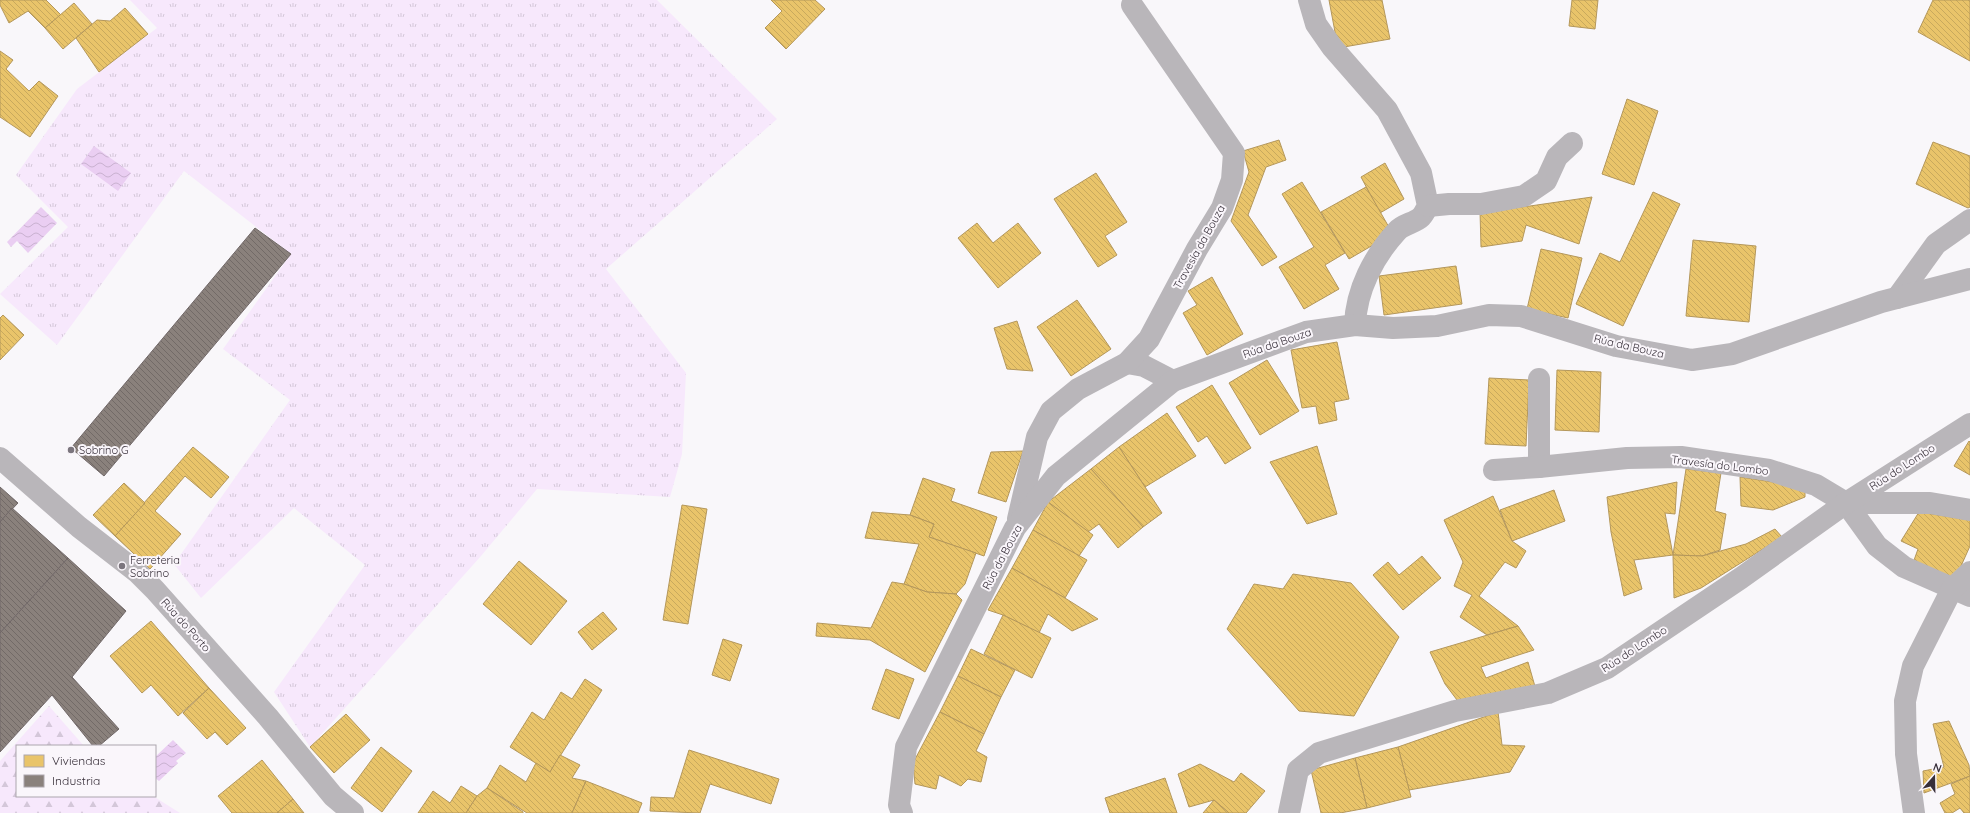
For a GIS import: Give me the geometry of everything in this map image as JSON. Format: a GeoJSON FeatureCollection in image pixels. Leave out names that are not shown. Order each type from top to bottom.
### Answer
{"type":"FeatureCollection","features":[{"type":"Feature","properties":{"kind":"street"},"geometry":{"type":"LineString","coordinates":[[1309,0],[1316,24],[1332,47],[1387,110],[1421,173],[1428,206],[1421,217],[1398,229],[1380,253],[1365,279],[1355,309],[1355,325]]}},
{"type":"Feature","properties":{"kind":"street","name":"Travesía da Bouza"},"geometry":{"type":"LineString","coordinates":[[1016,528],[1037,437],[1050,411],[1078,389],[1128,363],[1149,339],[1197,249],[1222,208],[1232,180],[1234,153],[1132,5]]}},
{"type":"Feature","properties":{"kind":"street"},"geometry":{"type":"LineString","coordinates":[[1428,206],[1449,204],[1481,204],[1524,196],[1546,181],[1557,157],[1572,143]]}},
{"type":"Feature","properties":{"kind":"street"},"geometry":{"type":"LineString","coordinates":[[1897,298],[1936,244],[1970,220]]}},
{"type":"Feature","properties":{"kind":"street","name":"Rúa da Bouza"},"geometry":{"type":"LineString","coordinates":[[902,813],[899,805],[906,747],[1016,528],[1056,476],[1173,381],[1306,332],[1355,325],[1394,328],[1430,326],[1489,315],[1521,316],[1616,346],[1692,360],[1732,354],[1897,298],[1970,279]]}},
{"type":"Feature","properties":{"kind":"street"},"geometry":{"type":"LineString","coordinates":[[1128,363],[1144,366],[1173,381]]}},
{"type":"Feature","properties":{"kind":"street"},"geometry":{"type":"LineString","coordinates":[[1539,379],[1539,467]]}},
{"type":"Feature","properties":{"kind":"street","name":"Rúa do Lombo"},"geometry":{"type":"LineString","coordinates":[[1290,813],[1298,770],[1319,753],[1455,711],[1548,693],[1607,668],[1741,578],[1846,503],[1970,424]]}},
{"type":"Feature","properties":{"kind":"street","name":"Travesía do Lombo"},"geometry":{"type":"LineString","coordinates":[[1494,470],[1627,458],[1681,457],[1769,470],[1816,485],[1846,503]]}},
{"type":"Feature","properties":{"kind":"street","name":"Rúa do Porto"},"geometry":{"type":"LineString","coordinates":[[0,458],[79,527],[137,572],[155,590],[268,717],[333,796],[353,813]]}},
{"type":"Feature","properties":{"kind":"street"},"geometry":{"type":"LineString","coordinates":[[1846,503],[1930,503],[1970,510]]}},
{"type":"Feature","properties":{"kind":"street"},"geometry":{"type":"LineString","coordinates":[[1846,503],[1877,546],[1904,567],[1961,592]]}},
{"type":"Feature","properties":{"kind":"street"},"geometry":{"type":"LineString","coordinates":[[1914,813],[1906,754],[1905,701],[1913,666],[1961,592],[1970,572]]}},
{"type":"Feature","properties":{"kind":"green space"},"geometry":{"type":"Polygon","coordinates":[[[130,0],[657,0],[777,119],[606,269],[686,373],[682,454],[670,497],[537,489],[481,556],[310,747],[274,692],[365,565],[294,508],[201,598],[174,564],[290,400],[223,349],[291,254],[184,171],[57,345],[0,294],[68,227],[16,175],[77,89],[157,28],[130,0]]]}},
{"type":"Feature","properties":{"kind":"green space"},"geometry":{"type":"Polygon","coordinates":[[[49,706],[83,745],[16,745],[16,797],[155,797],[180,813],[0,813],[0,761],[49,706]]]}},
{"type":"Feature","properties":{"kind":"water"},"geometry":{"type":"Polygon","coordinates":[[[94,146],[131,173],[118,191],[81,164],[94,146]]]}},
{"type":"Feature","properties":{"kind":"water"},"geometry":{"type":"Polygon","coordinates":[[[41,207],[57,223],[28,253],[17,241],[11,247],[7,242],[41,207]]]}},
{"type":"Feature","properties":{"kind":"water"},"geometry":{"type":"Polygon","coordinates":[[[173,740],[186,753],[176,761],[178,763],[159,781],[156,779],[156,756],[173,740]]]}},
{"type":"Feature","properties":{"kind":"building: Viviendas"},"geometry":{"type":"Polygon","coordinates":[[[0,0],[46,0],[61,15],[45,28],[28,11],[9,23],[0,5],[0,0]]]}},
{"type":"Feature","properties":{"kind":"building: Viviendas"},"geometry":{"type":"Polygon","coordinates":[[[771,0],[815,0],[825,9],[786,49],[765,28],[782,11],[771,0]]]}},
{"type":"Feature","properties":{"kind":"building: Viviendas"},"geometry":{"type":"Polygon","coordinates":[[[1329,0],[1382,0],[1390,39],[1338,48],[1329,0]]]}},
{"type":"Feature","properties":{"kind":"building: Viviendas"},"geometry":{"type":"Polygon","coordinates":[[[1572,0],[1598,0],[1595,29],[1569,26],[1572,0]]]}},
{"type":"Feature","properties":{"kind":"building: Viviendas"},"geometry":{"type":"Polygon","coordinates":[[[1933,0],[1970,0],[1970,61],[1918,32],[1933,0]]]}},
{"type":"Feature","properties":{"kind":"building: Viviendas"},"geometry":{"type":"Polygon","coordinates":[[[74,3],[92,24],[63,49],[45,28],[74,3]]]}},
{"type":"Feature","properties":{"kind":"building: Viviendas"},"geometry":{"type":"Polygon","coordinates":[[[125,8],[148,34],[99,72],[76,38],[97,20],[110,21],[125,8]]]}},
{"type":"Feature","properties":{"kind":"building: Viviendas"},"geometry":{"type":"Polygon","coordinates":[[[0,51],[13,60],[6,69],[29,91],[39,81],[58,96],[30,137],[0,117],[0,51]]]}},
{"type":"Feature","properties":{"kind":"building: Viviendas"},"geometry":{"type":"Polygon","coordinates":[[[1627,99],[1658,111],[1634,185],[1602,174],[1627,99]]]}},
{"type":"Feature","properties":{"kind":"building: Viviendas"},"geometry":{"type":"Polygon","coordinates":[[[1279,140],[1286,160],[1266,167],[1248,215],[1277,257],[1262,266],[1231,221],[1249,172],[1243,151],[1279,140]]]}},
{"type":"Feature","properties":{"kind":"building: Viviendas"},"geometry":{"type":"Polygon","coordinates":[[[1933,142],[1970,156],[1970,207],[1968,208],[1916,184],[1933,142]]]}},
{"type":"Feature","properties":{"kind":"building: Viviendas"},"geometry":{"type":"Polygon","coordinates":[[[1385,163],[1404,199],[1380,213],[1361,177],[1385,163]]]}},
{"type":"Feature","properties":{"kind":"building: Viviendas"},"geometry":{"type":"Polygon","coordinates":[[[1096,173],[1127,222],[1105,236],[1117,255],[1098,267],[1054,199],[1096,173]]]}},
{"type":"Feature","properties":{"kind":"building: Viviendas"},"geometry":{"type":"Polygon","coordinates":[[[1302,182],[1345,253],[1325,265],[1339,289],[1304,309],[1279,267],[1314,247],[1282,194],[1302,182]]]}},
{"type":"Feature","properties":{"kind":"building: Viviendas"},"geometry":{"type":"Polygon","coordinates":[[[1366,187],[1390,229],[1380,241],[1349,259],[1321,212],[1366,187]]]}},
{"type":"Feature","properties":{"kind":"building: Viviendas"},"geometry":{"type":"Polygon","coordinates":[[[1653,192],[1680,204],[1623,326],[1576,304],[1600,253],[1620,262],[1653,192]]]}},
{"type":"Feature","properties":{"kind":"building: Viviendas"},"geometry":{"type":"Polygon","coordinates":[[[1592,197],[1579,244],[1526,225],[1522,241],[1481,247],[1480,211],[1530,206],[1592,197]]]}},
{"type":"Feature","properties":{"kind":"building: Viviendas"},"geometry":{"type":"Polygon","coordinates":[[[977,223],[993,243],[1018,223],[1041,253],[998,288],[958,238],[977,223]]]}},
{"type":"Feature","properties":{"kind":"building: Viviendas"},"geometry":{"type":"Polygon","coordinates":[[[1693,240],[1756,246],[1749,322],[1686,316],[1693,240]]]}},
{"type":"Feature","properties":{"kind":"building: Viviendas"},"geometry":{"type":"Polygon","coordinates":[[[1541,249],[1582,258],[1568,318],[1527,309],[1541,249]]]}},
{"type":"Feature","properties":{"kind":"building: Viviendas"},"geometry":{"type":"Polygon","coordinates":[[[1456,266],[1462,304],[1384,315],[1379,276],[1456,266]]]}},
{"type":"Feature","properties":{"kind":"building: Viviendas"},"geometry":{"type":"Polygon","coordinates":[[[1212,277],[1243,334],[1207,355],[1183,313],[1197,305],[1188,291],[1212,277]]]}},
{"type":"Feature","properties":{"kind":"building: Viviendas"},"geometry":{"type":"Polygon","coordinates":[[[1077,300],[1111,349],[1071,376],[1037,327],[1077,300]]]}},
{"type":"Feature","properties":{"kind":"building: Viviendas"},"geometry":{"type":"Polygon","coordinates":[[[3,315],[24,335],[0,360],[0,318],[3,315]]]}},
{"type":"Feature","properties":{"kind":"building: Viviendas"},"geometry":{"type":"Polygon","coordinates":[[[1017,321],[1033,371],[1007,369],[994,328],[1017,321]]]}},
{"type":"Feature","properties":{"kind":"building: Viviendas"},"geometry":{"type":"Polygon","coordinates":[[[1337,342],[1349,399],[1334,402],[1337,420],[1319,424],[1316,406],[1302,408],[1291,350],[1337,342]]]}},
{"type":"Feature","properties":{"kind":"building: Viviendas"},"geometry":{"type":"Polygon","coordinates":[[[1267,360],[1299,411],[1260,435],[1229,383],[1267,360]]]}},
{"type":"Feature","properties":{"kind":"building: Viviendas"},"geometry":{"type":"Polygon","coordinates":[[[1557,370],[1601,372],[1599,432],[1555,430],[1557,370]]]}},
{"type":"Feature","properties":{"kind":"building: Viviendas"},"geometry":{"type":"Polygon","coordinates":[[[1489,378],[1529,380],[1526,446],[1485,444],[1489,378]]]}},
{"type":"Feature","properties":{"kind":"building: Viviendas"},"geometry":{"type":"Polygon","coordinates":[[[1212,385],[1251,448],[1225,464],[1207,436],[1198,442],[1176,407],[1212,385]]]}},
{"type":"Feature","properties":{"kind":"building: Viviendas"},"geometry":{"type":"Polygon","coordinates":[[[1167,413],[1196,456],[1145,487],[1119,447],[1167,413]]]}},
{"type":"Feature","properties":{"kind":"building: Viviendas"},"geometry":{"type":"Polygon","coordinates":[[[1969,441],[1970,442],[1970,475],[1954,466],[1969,441]]]}},
{"type":"Feature","properties":{"kind":"building: Viviendas"},"geometry":{"type":"Polygon","coordinates":[[[1317,446],[1337,514],[1307,524],[1270,462],[1317,446]]]}},
{"type":"Feature","properties":{"kind":"building: Viviendas"},"geometry":{"type":"Polygon","coordinates":[[[193,447],[229,477],[211,498],[185,476],[155,511],[181,534],[150,569],[115,536],[193,447]]]}},
{"type":"Feature","properties":{"kind":"building: Viviendas"},"geometry":{"type":"Polygon","coordinates":[[[1119,447],[1162,513],[1143,527],[1091,469],[1119,447]]]}},
{"type":"Feature","properties":{"kind":"building: Viviendas"},"geometry":{"type":"Polygon","coordinates":[[[1023,451],[1006,502],[978,493],[991,452],[1023,451]]]}},
{"type":"Feature","properties":{"kind":"building: Viviendas"},"geometry":{"type":"Polygon","coordinates":[[[1091,469],[1143,527],[1118,548],[1099,524],[1088,532],[1048,502],[1091,469]]]}},
{"type":"Feature","properties":{"kind":"building: Viviendas"},"geometry":{"type":"Polygon","coordinates":[[[1686,469],[1721,473],[1715,511],[1726,514],[1720,550],[1702,556],[1673,555],[1686,469]]]}},
{"type":"Feature","properties":{"kind":"building: Viviendas"},"geometry":{"type":"Polygon","coordinates":[[[1740,477],[1805,487],[1805,497],[1773,510],[1741,506],[1740,477]]]}},
{"type":"Feature","properties":{"kind":"building: Viviendas"},"geometry":{"type":"Polygon","coordinates":[[[923,478],[955,489],[951,501],[997,517],[984,556],[929,537],[934,524],[910,515],[923,478]]]}},
{"type":"Feature","properties":{"kind":"building: Viviendas"},"geometry":{"type":"Polygon","coordinates":[[[1677,482],[1675,514],[1665,513],[1673,555],[1634,560],[1642,589],[1624,596],[1611,532],[1607,497],[1677,482]]]}},
{"type":"Feature","properties":{"kind":"building: Viviendas"},"geometry":{"type":"Polygon","coordinates":[[[124,483],[145,503],[115,536],[93,515],[124,483]]]}},
{"type":"Feature","properties":{"kind":"building: Viviendas"},"geometry":{"type":"Polygon","coordinates":[[[1554,490],[1565,521],[1512,541],[1500,510],[1554,490]]]}},
{"type":"Feature","properties":{"kind":"building: Viviendas"},"geometry":{"type":"Polygon","coordinates":[[[1493,496],[1512,541],[1526,551],[1516,568],[1505,562],[1479,596],[1518,626],[1487,635],[1460,617],[1472,595],[1454,586],[1463,562],[1444,520],[1493,496]]]}},
{"type":"Feature","properties":{"kind":"building: Viviendas"},"geometry":{"type":"Polygon","coordinates":[[[1048,502],[1093,535],[1079,556],[1033,530],[1048,502]]]}},
{"type":"Feature","properties":{"kind":"building: Viviendas"},"geometry":{"type":"Polygon","coordinates":[[[682,505],[707,509],[688,624],[663,620],[682,505]]]}},
{"type":"Feature","properties":{"kind":"building: Viviendas"},"geometry":{"type":"Polygon","coordinates":[[[872,512],[910,515],[934,524],[929,537],[976,553],[965,584],[956,594],[927,592],[904,584],[919,544],[865,538],[872,512]]]}},
{"type":"Feature","properties":{"kind":"building: Viviendas"},"geometry":{"type":"Polygon","coordinates":[[[1919,512],[1970,520],[1970,546],[1957,575],[1947,580],[1913,563],[1918,549],[1901,541],[1919,512]]]}},
{"type":"Feature","properties":{"kind":"building: Viviendas"},"geometry":{"type":"Polygon","coordinates":[[[1775,529],[1782,537],[1701,588],[1674,598],[1673,555],[1702,556],[1746,544],[1775,529]]]}},
{"type":"Feature","properties":{"kind":"building: Viviendas"},"geometry":{"type":"Polygon","coordinates":[[[1033,530],[1087,560],[1065,598],[1012,568],[1033,530]]]}},
{"type":"Feature","properties":{"kind":"building: Viviendas"},"geometry":{"type":"Polygon","coordinates":[[[1422,556],[1441,578],[1403,610],[1373,575],[1388,562],[1399,575],[1422,556]]]}},
{"type":"Feature","properties":{"kind":"building: Viviendas"},"geometry":{"type":"Polygon","coordinates":[[[519,561],[567,601],[531,645],[483,604],[519,561]]]}},
{"type":"Feature","properties":{"kind":"building: Viviendas"},"geometry":{"type":"Polygon","coordinates":[[[1012,568],[1065,598],[1098,619],[1072,631],[1048,614],[1039,633],[1003,615],[988,610],[1012,568]]]}},
{"type":"Feature","properties":{"kind":"building: Viviendas"},"geometry":{"type":"Polygon","coordinates":[[[1293,574],[1351,583],[1399,637],[1354,716],[1299,711],[1227,629],[1254,584],[1283,589],[1293,574]]]}},
{"type":"Feature","properties":{"kind":"building: Viviendas"},"geometry":{"type":"Polygon","coordinates":[[[892,582],[904,584],[927,592],[956,594],[962,600],[925,672],[870,640],[816,636],[817,623],[871,628],[892,582]]]}},
{"type":"Feature","properties":{"kind":"building: Viviendas"},"geometry":{"type":"Polygon","coordinates":[[[603,612],[617,629],[592,650],[578,632],[603,612]]]}},
{"type":"Feature","properties":{"kind":"building: Viviendas"},"geometry":{"type":"Polygon","coordinates":[[[1003,615],[1051,638],[1032,678],[984,654],[1003,615]]]}},
{"type":"Feature","properties":{"kind":"building: Viviendas"},"geometry":{"type":"Polygon","coordinates":[[[151,621],[209,688],[178,716],[151,685],[142,693],[110,656],[151,621]]]}},
{"type":"Feature","properties":{"kind":"building: Viviendas"},"geometry":{"type":"Polygon","coordinates":[[[1518,626],[1534,650],[1481,667],[1486,678],[1528,662],[1536,690],[1460,704],[1445,684],[1430,652],[1518,626]]]}},
{"type":"Feature","properties":{"kind":"building: Viviendas"},"geometry":{"type":"Polygon","coordinates":[[[723,639],[742,645],[730,681],[712,675],[723,639]]]}},
{"type":"Feature","properties":{"kind":"building: Viviendas"},"geometry":{"type":"Polygon","coordinates":[[[971,649],[1015,670],[1001,697],[958,676],[971,649]]]}},
{"type":"Feature","properties":{"kind":"building: Viviendas"},"geometry":{"type":"Polygon","coordinates":[[[886,669],[914,679],[899,719],[872,709],[886,669]]]}},
{"type":"Feature","properties":{"kind":"building: Viviendas"},"geometry":{"type":"Polygon","coordinates":[[[958,676],[1001,697],[984,734],[940,712],[958,676]]]}},
{"type":"Feature","properties":{"kind":"building: Viviendas"},"geometry":{"type":"Polygon","coordinates":[[[585,679],[602,690],[550,772],[510,747],[532,712],[544,720],[561,692],[572,699],[585,679]]]}},
{"type":"Feature","properties":{"kind":"building: Viviendas"},"geometry":{"type":"Polygon","coordinates":[[[209,688],[246,728],[227,745],[215,732],[207,739],[183,713],[209,688]]]}},
{"type":"Feature","properties":{"kind":"building: Viviendas"},"geometry":{"type":"Polygon","coordinates":[[[940,712],[984,734],[976,751],[987,757],[981,782],[968,779],[961,786],[939,775],[936,789],[915,784],[913,763],[940,712]]]}},
{"type":"Feature","properties":{"kind":"building: Viviendas"},"geometry":{"type":"Polygon","coordinates":[[[1498,712],[1502,745],[1525,746],[1510,772],[1409,790],[1398,747],[1498,712]]]}},
{"type":"Feature","properties":{"kind":"building: Viviendas"},"geometry":{"type":"Polygon","coordinates":[[[346,714],[370,740],[334,773],[310,747],[346,714]]]}},
{"type":"Feature","properties":{"kind":"building: Viviendas"},"geometry":{"type":"Polygon","coordinates":[[[1949,721],[1969,765],[1970,776],[1924,793],[1923,771],[1944,767],[1933,724],[1949,721]]]}},
{"type":"Feature","properties":{"kind":"building: Viviendas"},"geometry":{"type":"Polygon","coordinates":[[[381,747],[412,771],[382,812],[351,788],[381,747]]]}},
{"type":"Feature","properties":{"kind":"building: Viviendas"},"geometry":{"type":"Polygon","coordinates":[[[1398,747],[1411,797],[1367,808],[1355,758],[1398,747]]]}},
{"type":"Feature","properties":{"kind":"building: Viviendas"},"geometry":{"type":"Polygon","coordinates":[[[689,750],[779,779],[771,804],[710,784],[700,813],[650,811],[651,797],[674,798],[689,750]]]}},
{"type":"Feature","properties":{"kind":"building: Viviendas"},"geometry":{"type":"Polygon","coordinates":[[[560,755],[580,765],[572,778],[586,781],[572,813],[527,813],[487,788],[500,765],[526,782],[536,763],[550,772],[560,755]]]}},
{"type":"Feature","properties":{"kind":"building: Viviendas"},"geometry":{"type":"Polygon","coordinates":[[[1355,758],[1367,808],[1340,813],[1321,813],[1311,770],[1355,758]]]}},
{"type":"Feature","properties":{"kind":"building: Viviendas"},"geometry":{"type":"Polygon","coordinates":[[[262,760],[293,799],[277,813],[232,813],[218,796],[262,760]]]}},
{"type":"Feature","properties":{"kind":"building: Viviendas"},"geometry":{"type":"Polygon","coordinates":[[[1200,764],[1234,782],[1241,773],[1265,791],[1246,813],[1229,813],[1214,800],[1189,807],[1178,774],[1200,764]]]}},
{"type":"Feature","properties":{"kind":"building: Viviendas"},"geometry":{"type":"Polygon","coordinates":[[[1970,776],[1970,813],[1964,813],[1960,808],[1952,813],[1945,813],[1940,803],[1955,794],[1951,784],[1970,776]]]}},
{"type":"Feature","properties":{"kind":"building: Viviendas"},"geometry":{"type":"Polygon","coordinates":[[[1165,778],[1177,813],[1110,813],[1105,798],[1165,778]]]}},
{"type":"Feature","properties":{"kind":"building: Viviendas"},"geometry":{"type":"Polygon","coordinates":[[[586,781],[642,803],[638,813],[572,813],[586,781]]]}},
{"type":"Feature","properties":{"kind":"building: Viviendas"},"geometry":{"type":"Polygon","coordinates":[[[461,786],[477,796],[466,813],[418,813],[433,791],[450,803],[461,786]]]}},
{"type":"Feature","properties":{"kind":"building: Viviendas"},"geometry":{"type":"Polygon","coordinates":[[[487,788],[523,813],[466,813],[477,796],[487,788]]]}},
{"type":"Feature","properties":{"kind":"building: Viviendas"},"geometry":{"type":"Polygon","coordinates":[[[293,799],[304,813],[277,813],[293,799]]]}},
{"type":"Feature","properties":{"kind":"building: Viviendas"},"geometry":{"type":"Polygon","coordinates":[[[1214,800],[1229,813],[1203,813],[1214,800]]]}},
{"type":"Feature","properties":{"kind":"building: Industria"},"geometry":{"type":"Polygon","coordinates":[[[255,228],[291,254],[104,476],[71,448],[255,228]]]}},
{"type":"Feature","properties":{"kind":"building: Industria"},"geometry":{"type":"Polygon","coordinates":[[[0,487],[18,503],[0,522],[0,487]]]}},
{"type":"Feature","properties":{"kind":"building: Industria"},"geometry":{"type":"Polygon","coordinates":[[[12,508],[68,558],[0,633],[0,522],[12,508]]]}},
{"type":"Feature","properties":{"kind":"building: Industria"},"geometry":{"type":"Polygon","coordinates":[[[68,558],[126,611],[72,677],[119,729],[100,745],[92,745],[52,695],[0,752],[0,633],[68,558]]]}},
{"type":"Feature","properties":{"kind":"place","name":"Sobrino G"},"geometry":{"type":"Point","coordinates":[71,450]}},
{"type":"Feature","properties":{"kind":"place","name":"Ferreteria Sobrino"},"geometry":{"type":"Point","coordinates":[122,566]}}]}
